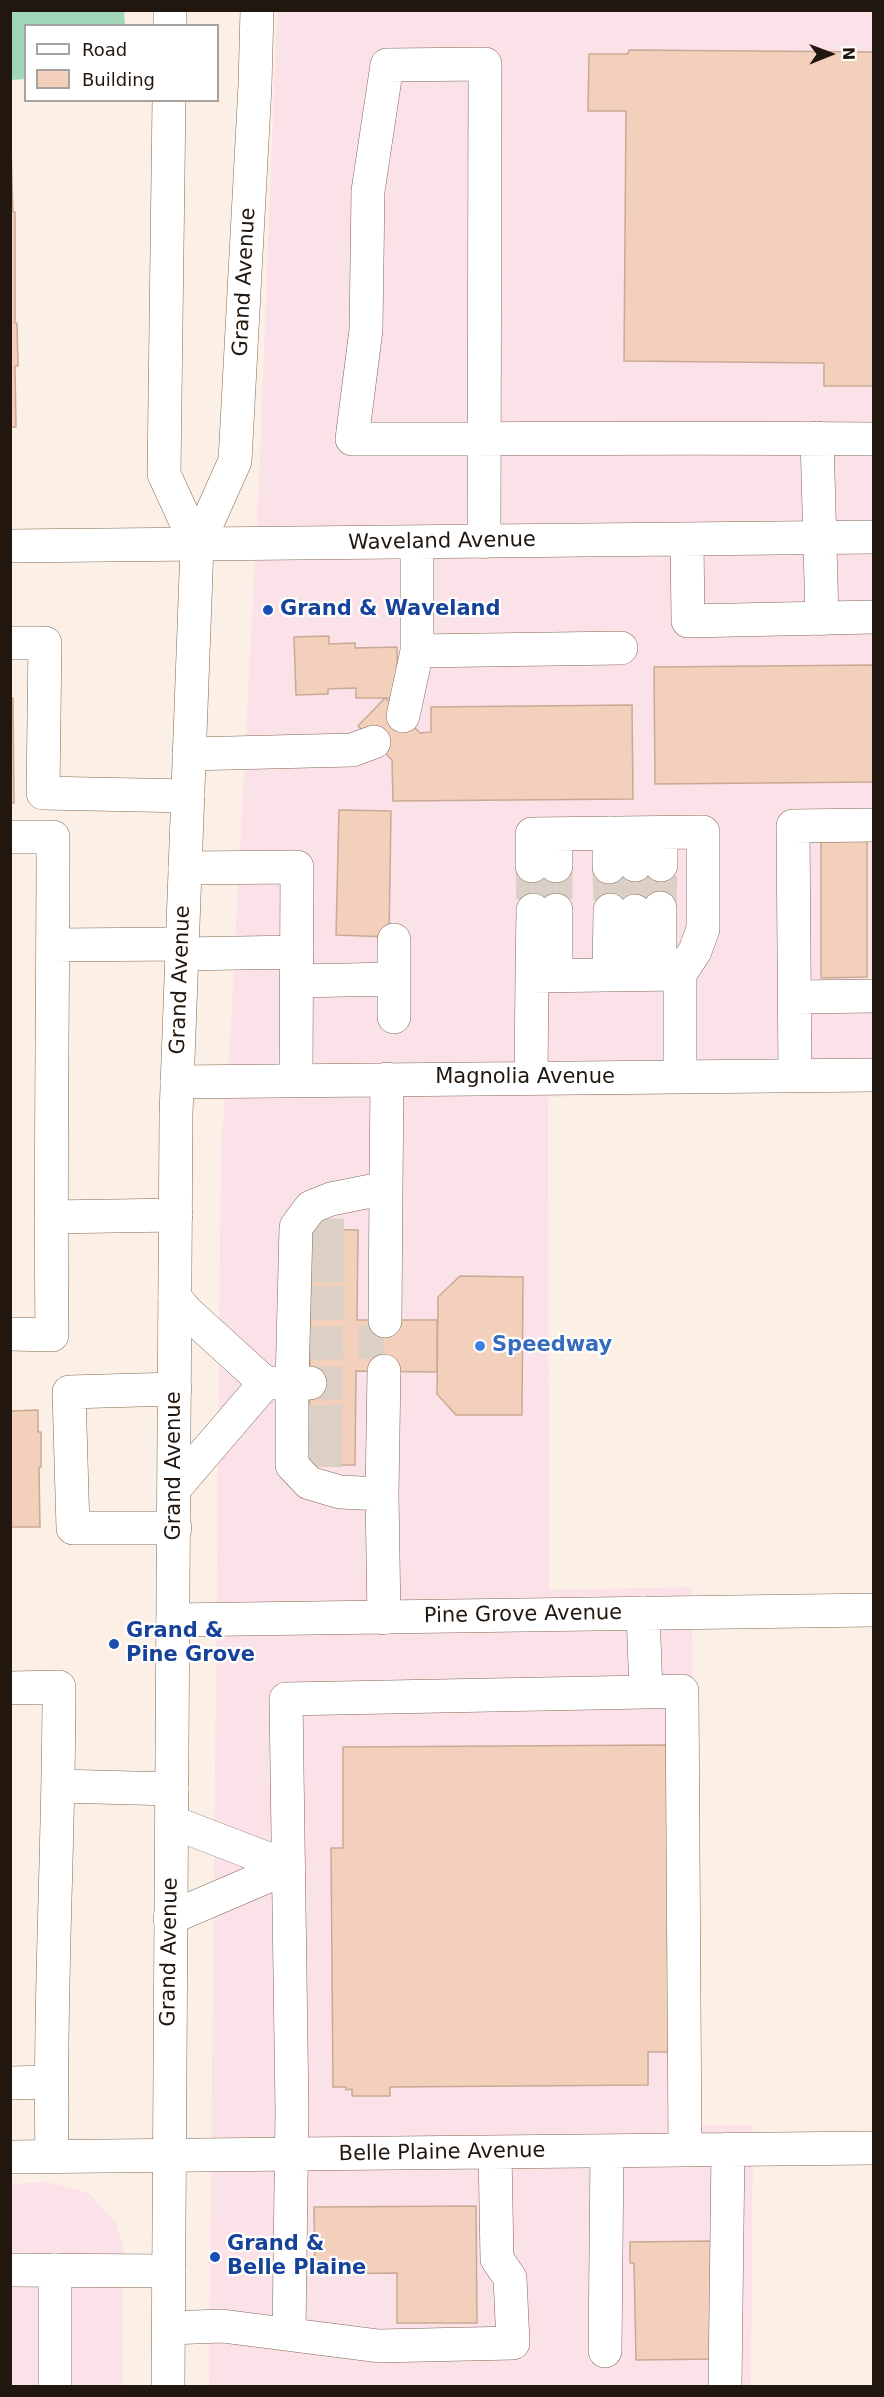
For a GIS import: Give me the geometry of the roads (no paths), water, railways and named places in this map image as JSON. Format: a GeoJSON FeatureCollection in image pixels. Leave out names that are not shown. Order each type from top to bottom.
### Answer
{"type":"FeatureCollection","features":[{"type":"Feature","properties":{"kind":"street","name":"Grand Avenue"},"geometry":{"type":"LineString","coordinates":[[168,2386],[177,1082],[189,754],[197,546],[235,461],[257,10]]}},
{"type":"Feature","properties":{"kind":"street"},"geometry":{"type":"LineString","coordinates":[[484,542],[484,439],[485,64],[387,65],[368,191],[366,330],[352,439],[484,439],[817,438],[873,439]]}},
{"type":"Feature","properties":{"kind":"street","name":"Grand Avenue"},"geometry":{"type":"LineString","coordinates":[[169,102],[164,474],[197,546]]}},
{"type":"Feature","properties":{"kind":"street"},"geometry":{"type":"LineString","coordinates":[[817,438],[822,619]]}},
{"type":"Feature","properties":{"kind":"street","name":"Waveland Avenue"},"geometry":{"type":"LineString","coordinates":[[10,546],[197,546],[873,537]]}},
{"type":"Feature","properties":{"kind":"street"},"geometry":{"type":"LineString","coordinates":[[687,539],[688,621],[873,617]]}},
{"type":"Feature","properties":{"kind":"street"},"geometry":{"type":"LineString","coordinates":[[403,716],[417,651],[417,542]]}},
{"type":"Feature","properties":{"kind":"street"},"geometry":{"type":"LineString","coordinates":[[10,643],[45,643],[43,793],[188,796]]}},
{"type":"Feature","properties":{"kind":"street"},"geometry":{"type":"LineString","coordinates":[[417,651],[621,648]]}},
{"type":"Feature","properties":{"kind":"street"},"geometry":{"type":"LineString","coordinates":[[189,754],[352,750],[374,742]]}},
{"type":"Feature","properties":{"kind":"street"},"geometry":{"type":"LineString","coordinates":[[795,1076],[793,826],[873,825]]}},
{"type":"Feature","properties":{"kind":"street"},"geometry":{"type":"LineString","coordinates":[[544,976],[646,974],[695,951],[704,929],[703,832],[635,833],[548,856]]}},
{"type":"Feature","properties":{"kind":"street"},"geometry":{"type":"LineString","coordinates":[[635,833],[635,866],[635,833]]}},
{"type":"Feature","properties":{"kind":"street"},"geometry":{"type":"LineString","coordinates":[[10,837],[53,837],[52,1335],[10,1334]]}},
{"type":"Feature","properties":{"kind":"street"},"geometry":{"type":"LineString","coordinates":[[185,868],[297,867],[296,1080]]}},
{"type":"Feature","properties":{"kind":"street"},"geometry":{"type":"LineString","coordinates":[[531,1078],[544,976],[544,910]]}},
{"type":"Feature","properties":{"kind":"street"},"geometry":{"type":"LineString","coordinates":[[646,974],[635,910],[646,974],[680,1077]]}},
{"type":"Feature","properties":{"kind":"street"},"geometry":{"type":"LineString","coordinates":[[394,940],[394,1017]]}},
{"type":"Feature","properties":{"kind":"street"},"geometry":{"type":"LineString","coordinates":[[53,945],[182,949],[394,979]]}},
{"type":"Feature","properties":{"kind":"street"},"geometry":{"type":"LineString","coordinates":[[795,997],[873,996]]}},
{"type":"Feature","properties":{"kind":"street","name":"Magnolia Avenue"},"geometry":{"type":"LineString","coordinates":[[177,1082],[873,1075]]}},
{"type":"Feature","properties":{"kind":"street"},"geometry":{"type":"LineString","coordinates":[[375,1308],[372,1250],[386,1188],[387,1079]]}},
{"type":"Feature","properties":{"kind":"street"},"geometry":{"type":"LineString","coordinates":[[175,1488],[289,1383],[302,1343],[303,1251],[296,1227],[311,1207],[331,1199],[386,1188]]}},
{"type":"Feature","properties":{"kind":"street"},"geometry":{"type":"LineString","coordinates":[[51,1217],[176,1215]]}},
{"type":"Feature","properties":{"kind":"street"},"geometry":{"type":"LineString","coordinates":[[175,1298],[187,1312],[289,1383],[301,1436],[292,1465],[309,1483],[340,1492],[382,1494]]}},
{"type":"Feature","properties":{"kind":"street"},"geometry":{"type":"LineString","coordinates":[[375,1379],[369,1436],[382,1494],[384,1617]]}},
{"type":"Feature","properties":{"kind":"street"},"geometry":{"type":"LineString","coordinates":[[175,1389],[69,1392],[74,1528],[175,1528]]}},
{"type":"Feature","properties":{"kind":"street","name":"Pine Grove Avenue"},"geometry":{"type":"LineString","coordinates":[[173,1620],[873,1610]]}},
{"type":"Feature","properties":{"kind":"street"},"geometry":{"type":"LineString","coordinates":[[643,1613],[646,1692]]}},
{"type":"Feature","properties":{"kind":"street"},"geometry":{"type":"LineString","coordinates":[[10,1688],[59,1687],[59,1786],[50,2082],[52,2157]]}},
{"type":"Feature","properties":{"kind":"street"},"geometry":{"type":"LineString","coordinates":[[289,2334],[292,2155],[286,1699],[682,1691],[685,2150]]}},
{"type":"Feature","properties":{"kind":"street"},"geometry":{"type":"LineString","coordinates":[[59,1786],[172,1789]]}},
{"type":"Feature","properties":{"kind":"street"},"geometry":{"type":"LineString","coordinates":[[172,1822],[289,1867]]}},
{"type":"Feature","properties":{"kind":"street"},"geometry":{"type":"LineString","coordinates":[[170,1918],[289,1867]]}},
{"type":"Feature","properties":{"kind":"street"},"geometry":{"type":"LineString","coordinates":[[10,2083],[50,2082]]}},
{"type":"Feature","properties":{"kind":"street","name":"Belle Plaine Avenue"},"geometry":{"type":"LineString","coordinates":[[10,2157],[873,2148]]}},
{"type":"Feature","properties":{"kind":"street"},"geometry":{"type":"LineString","coordinates":[[725,2386],[728,2149]]}},
{"type":"Feature","properties":{"kind":"street"},"geometry":{"type":"LineString","coordinates":[[605,2351],[607,2151]]}},
{"type":"Feature","properties":{"kind":"street"},"geometry":{"type":"LineString","coordinates":[[169,2328],[222,2326],[380,2346],[513,2343],[510,2278],[497,2259],[495,2152]]}},
{"type":"Feature","properties":{"kind":"street"},"geometry":{"type":"LineString","coordinates":[[10,2270],[169,2271]]}},
{"type":"Feature","properties":{"kind":"street"},"geometry":{"type":"LineString","coordinates":[[55,2270],[55,2386]]}},
{"type":"Feature","properties":{"kind":"tunnel"},"geometry":{"type":"LineString","coordinates":[[635,865],[635,911]]}},
{"type":"Feature","properties":{"kind":"tunnel"},"geometry":{"type":"LineString","coordinates":[[660,908],[661,865]]}},
{"type":"Feature","properties":{"kind":"tunnel"},"geometry":{"type":"LineString","coordinates":[[532,866],[533,910]]}},
{"type":"Feature","properties":{"kind":"tunnel"},"geometry":{"type":"LineString","coordinates":[[556,866],[556,910]]}},
{"type":"Feature","properties":{"kind":"tunnel"},"geometry":{"type":"LineString","coordinates":[[609,867],[610,910]]}},
{"type":"Feature","properties":{"kind":"tunnel"},"geometry":{"type":"LineString","coordinates":[[311,1235],[358,1235]]}},
{"type":"Feature","properties":{"kind":"tunnel"},"geometry":{"type":"LineString","coordinates":[[311,1266],[357,1266]]}},
{"type":"Feature","properties":{"kind":"tunnel"},"geometry":{"type":"LineString","coordinates":[[311,1303],[357,1303]]}},
{"type":"Feature","properties":{"kind":"tunnel"},"geometry":{"type":"LineString","coordinates":[[310,1343],[384,1342]]}},
{"type":"Feature","properties":{"kind":"tunnel"},"geometry":{"type":"LineString","coordinates":[[310,1383],[356,1383]]}},
{"type":"Feature","properties":{"kind":"tunnel"},"geometry":{"type":"LineString","coordinates":[[309,1422],[356,1421]]}},
{"type":"Feature","properties":{"kind":"tunnel"},"geometry":{"type":"LineString","coordinates":[[309,1450],[356,1451]]}},
{"type":"Feature","properties":{"kind":"place","name":"Grand & Waveland"},"geometry":{"type":"Point","coordinates":[268,610]}},
{"type":"Feature","properties":{"kind":"place","name":"Speedway"},"geometry":{"type":"Point","coordinates":[480,1346]}},
{"type":"Feature","properties":{"kind":"place","name":"Grand & Pine Grove"},"geometry":{"type":"Point","coordinates":[114,1644]}},
{"type":"Feature","properties":{"kind":"place","name":"Grand & Belle Plaine"},"geometry":{"type":"Point","coordinates":[215,2257]}}]}
